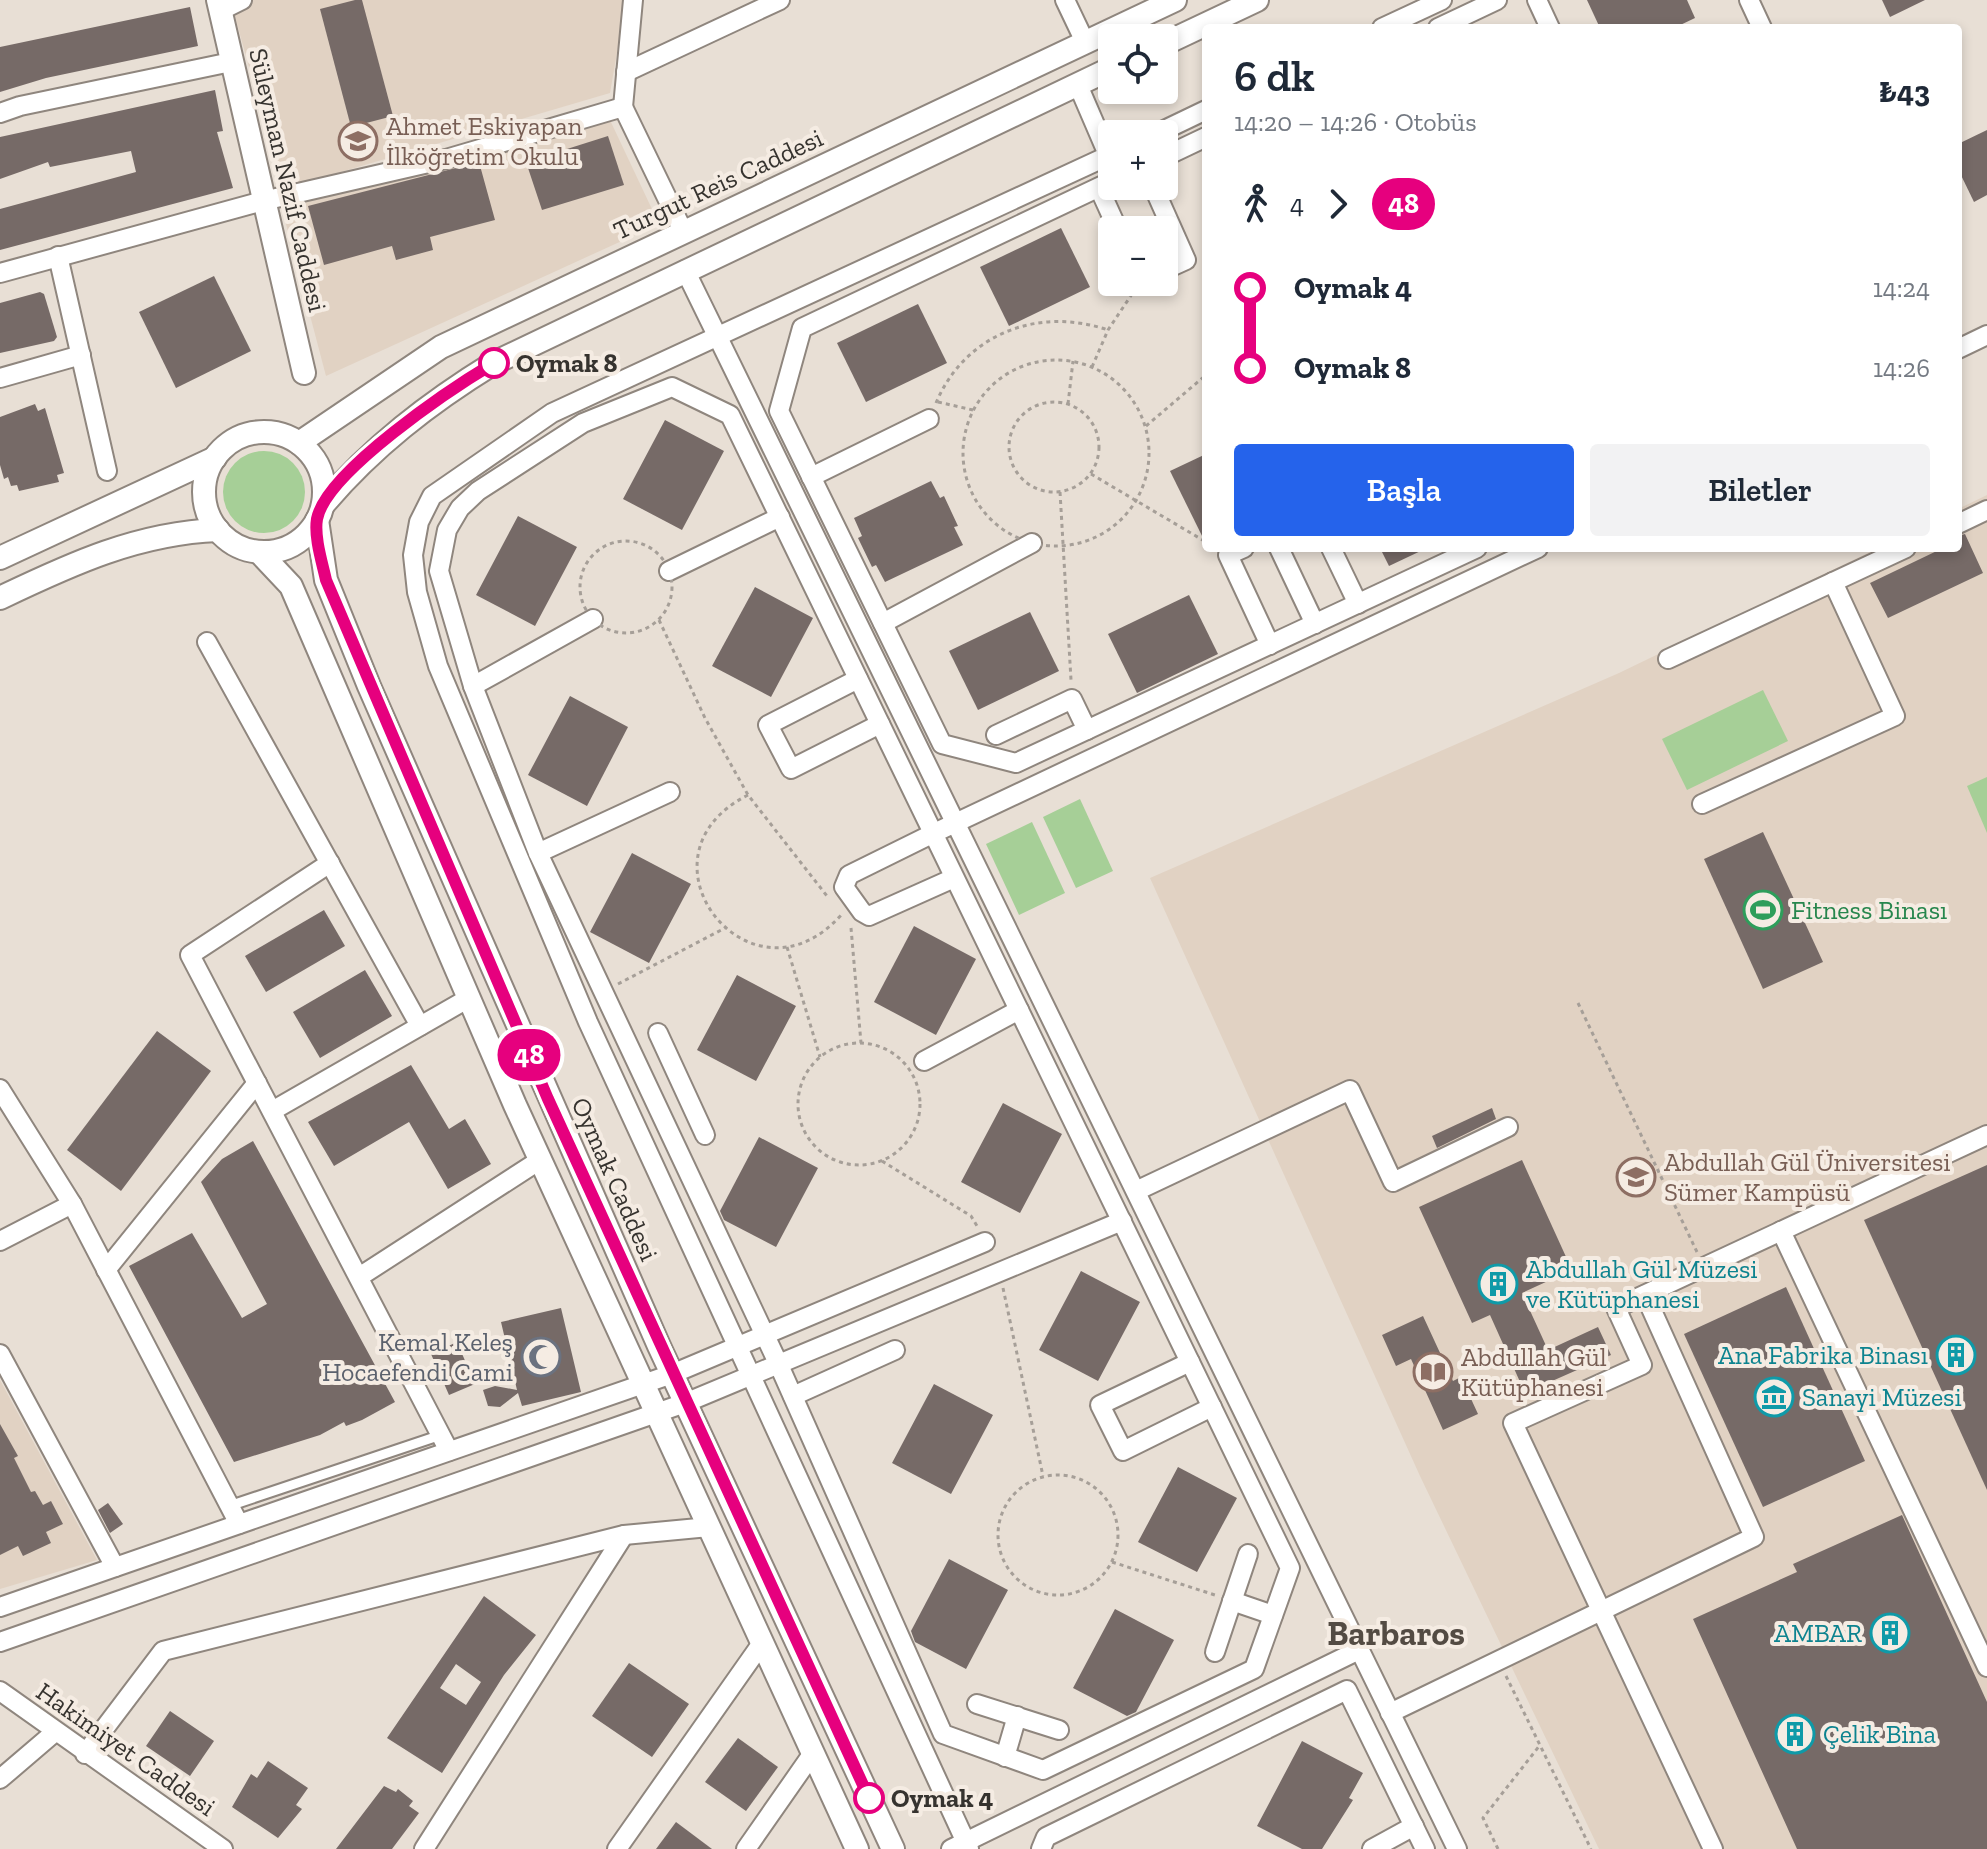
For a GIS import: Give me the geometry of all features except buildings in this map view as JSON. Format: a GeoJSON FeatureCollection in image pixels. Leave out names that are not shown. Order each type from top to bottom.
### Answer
{"type":"FeatureCollection","features":[{"type":"Feature","properties":{"kind":"street"},"geometry":{"type":"LineString","coordinates":[[219,6],[242,0]]}},
{"type":"Feature","properties":{"kind":"street"},"geometry":{"type":"LineString","coordinates":[[633,0],[623,107],[683,231]]}},
{"type":"Feature","properties":{"kind":"street"},"geometry":{"type":"LineString","coordinates":[[626,72],[780,0]]}},
{"type":"Feature","properties":{"kind":"street"},"geometry":{"type":"LineString","coordinates":[[1065,0],[1085,42]]}},
{"type":"Feature","properties":{"kind":"street","name":"Turgut Reis Caddesi"},"geometry":{"type":"LineString","coordinates":[[299,443],[441,347],[1175,0]]}},
{"type":"Feature","properties":{"kind":"street"},"geometry":{"type":"LineString","coordinates":[[1206,24],[1257,0]]}},
{"type":"Feature","properties":{"kind":"street"},"geometry":{"type":"LineString","coordinates":[[1391,24],[1442,0]]}},
{"type":"Feature","properties":{"kind":"street"},"geometry":{"type":"LineString","coordinates":[[1446,24],[1497,0]]}},
{"type":"Feature","properties":{"kind":"street"},"geometry":{"type":"LineString","coordinates":[[1537,0],[1548,24]]}},
{"type":"Feature","properties":{"kind":"street"},"geometry":{"type":"LineString","coordinates":[[1749,0],[1760,24]]}},
{"type":"Feature","properties":{"kind":"street","name":"Süleyman Nazif Caddesi"},"geometry":{"type":"LineString","coordinates":[[219,6],[304,373]]}},
{"type":"Feature","properties":{"kind":"street"},"geometry":{"type":"LineString","coordinates":[[1178,37],[1202,26]]}},
{"type":"Feature","properties":{"kind":"street"},"geometry":{"type":"LineString","coordinates":[[0,113],[20,106],[231,62]]}},
{"type":"Feature","properties":{"kind":"street"},"geometry":{"type":"LineString","coordinates":[[320,512],[321,474],[315,460],[299,443],[277,434],[253,433],[232,442],[215,458],[207,471],[204,494],[209,517],[218,530],[236,545],[259,552],[282,549],[296,542],[380,444],[465,381],[524,346],[1098,75]]}},
{"type":"Feature","properties":{"kind":"street"},"geometry":{"type":"LineString","coordinates":[[1078,85],[1098,129]]}},
{"type":"Feature","properties":{"kind":"street"},"geometry":{"type":"LineString","coordinates":[[0,273],[263,201],[446,159],[623,107]]}},
{"type":"Feature","properties":{"kind":"street"},"geometry":{"type":"LineString","coordinates":[[1178,123],[1202,112]]}},
{"type":"Feature","properties":{"kind":"street"},"geometry":{"type":"LineString","coordinates":[[1178,150],[1202,139]]}},
{"type":"Feature","properties":{"kind":"street"},"geometry":{"type":"LineString","coordinates":[[1098,164],[552,413],[432,496],[419,522],[413,555],[417,592],[438,666],[588,1022],[962,1847],[1359,1650]]}},
{"type":"Feature","properties":{"kind":"street"},"geometry":{"type":"LineString","coordinates":[[1098,187],[802,328],[779,411],[942,744],[1016,763],[1468,552]]}},
{"type":"Feature","properties":{"kind":"street"},"geometry":{"type":"LineString","coordinates":[[1178,242],[1186,260],[1178,264]]}},
{"type":"Feature","properties":{"kind":"street"},"geometry":{"type":"LineString","coordinates":[[58,256],[107,471]]}},
{"type":"Feature","properties":{"kind":"street"},"geometry":{"type":"LineString","coordinates":[[685,270],[1457,1849]]}},
{"type":"Feature","properties":{"kind":"street"},"geometry":{"type":"LineString","coordinates":[[1962,347],[1987,335]]}},
{"type":"Feature","properties":{"kind":"street"},"geometry":{"type":"LineString","coordinates":[[0,378],[81,355]]}},
{"type":"Feature","properties":{"kind":"street"},"geometry":{"type":"LineString","coordinates":[[672,387],[730,415],[780,517],[1290,1568],[1254,1669],[1043,1770],[943,1734],[778,1363],[538,853],[473,686],[439,571],[447,530],[460,508],[478,491],[583,423],[672,387]]}},
{"type":"Feature","properties":{"kind":"street"},"geometry":{"type":"LineString","coordinates":[[811,477],[933,410]]}},
{"type":"Feature","properties":{"kind":"street"},"geometry":{"type":"LineString","coordinates":[[0,558],[215,458]]}},
{"type":"Feature","properties":{"kind":"street"},"geometry":{"type":"LineString","coordinates":[[1962,522],[1987,510]]}},
{"type":"Feature","properties":{"kind":"street","name":"Oymak Caddesi"},"geometry":{"type":"LineString","coordinates":[[320,512],[326,580],[369,686],[685,1403],[893,1849]]}},
{"type":"Feature","properties":{"kind":"street"},"geometry":{"type":"LineString","coordinates":[[669,571],[780,517]]}},
{"type":"Feature","properties":{"kind":"street"},"geometry":{"type":"LineString","coordinates":[[0,598],[83,560],[137,541],[218,530]]}},
{"type":"Feature","properties":{"kind":"street"},"geometry":{"type":"LineString","coordinates":[[883,623],[1032,543]]}},
{"type":"Feature","properties":{"kind":"street"},"geometry":{"type":"LineString","coordinates":[[259,552],[291,586],[540,1160],[857,1849]]}},
{"type":"Feature","properties":{"kind":"street"},"geometry":{"type":"LineString","coordinates":[[1235,552],[1228,555],[1270,645]]}},
{"type":"Feature","properties":{"kind":"street"},"geometry":{"type":"LineString","coordinates":[[1281,552],[1315,624]]}},
{"type":"Feature","properties":{"kind":"street"},"geometry":{"type":"LineString","coordinates":[[1333,552],[1358,604]]}},
{"type":"Feature","properties":{"kind":"street"},"geometry":{"type":"LineString","coordinates":[[954,878],[869,916],[862,912],[844,887],[849,875],[932,834],[1530,552]]}},
{"type":"Feature","properties":{"kind":"street"},"geometry":{"type":"LineString","coordinates":[[1668,659],[1897,552]]}},
{"type":"Feature","properties":{"kind":"street"},"geometry":{"type":"LineString","coordinates":[[1702,804],[1895,716],[1833,582]]}},
{"type":"Feature","properties":{"kind":"street"},"geometry":{"type":"LineString","coordinates":[[473,686],[593,619]]}},
{"type":"Feature","properties":{"kind":"street"},"geometry":{"type":"LineString","coordinates":[[207,642],[420,1026]]}},
{"type":"Feature","properties":{"kind":"street"},"geometry":{"type":"LineString","coordinates":[[858,679],[768,725],[791,769],[880,724]]}},
{"type":"Feature","properties":{"kind":"street"},"geometry":{"type":"LineString","coordinates":[[996,735],[1072,699],[1087,730]]}},
{"type":"Feature","properties":{"kind":"street"},"geometry":{"type":"LineString","coordinates":[[538,853],[670,792]]}},
{"type":"Feature","properties":{"kind":"street"},"geometry":{"type":"LineString","coordinates":[[330,863],[190,955],[445,1443]]}},
{"type":"Feature","properties":{"kind":"street"},"geometry":{"type":"LineString","coordinates":[[272,1111],[469,998]]}},
{"type":"Feature","properties":{"kind":"street"},"geometry":{"type":"LineString","coordinates":[[924,1061],[1019,1010]]}},
{"type":"Feature","properties":{"kind":"street"},"geometry":{"type":"LineString","coordinates":[[658,1033],[705,1135]]}},
{"type":"Feature","properties":{"kind":"street"},"geometry":{"type":"LineString","coordinates":[[106,1270],[257,1083]]}},
{"type":"Feature","properties":{"kind":"street"},"geometry":{"type":"LineString","coordinates":[[653,1098],[682,1085]]}},
{"type":"Feature","properties":{"kind":"street"},"geometry":{"type":"LineString","coordinates":[[0,1089],[72,1204],[239,1524]]}},
{"type":"Feature","properties":{"kind":"street"},"geometry":{"type":"LineString","coordinates":[[1136,1191],[1350,1090],[1393,1182],[1508,1127]]}},
{"type":"Feature","properties":{"kind":"street"},"geometry":{"type":"LineString","coordinates":[[1713,1849],[1599,1612],[1513,1423],[1642,1365],[1616,1308],[1987,1135]]}},
{"type":"Feature","properties":{"kind":"street"},"geometry":{"type":"LineString","coordinates":[[359,1277],[540,1160]]}},
{"type":"Feature","properties":{"kind":"street"},"geometry":{"type":"LineString","coordinates":[[0,1241],[72,1204]]}},
{"type":"Feature","properties":{"kind":"street"},"geometry":{"type":"LineString","coordinates":[[0,1642],[685,1403],[1122,1221]]}},
{"type":"Feature","properties":{"kind":"street"},"geometry":{"type":"LineString","coordinates":[[1781,1231],[1987,1667]]}},
{"type":"Feature","properties":{"kind":"street"},"geometry":{"type":"LineString","coordinates":[[0,1607],[239,1524],[445,1443],[672,1374],[985,1242]]}},
{"type":"Feature","properties":{"kind":"street"},"geometry":{"type":"LineString","coordinates":[[936,1263],[948,1291]]}},
{"type":"Feature","properties":{"kind":"street"},"geometry":{"type":"LineString","coordinates":[[1390,1713],[1754,1537],[1645,1295]]}},
{"type":"Feature","properties":{"kind":"street"},"geometry":{"type":"LineString","coordinates":[[793,1396],[895,1350]]}},
{"type":"Feature","properties":{"kind":"street"},"geometry":{"type":"LineString","coordinates":[[0,1354],[115,1567]]}},
{"type":"Feature","properties":{"kind":"street"},"geometry":{"type":"LineString","coordinates":[[1190,1362],[1100,1405],[1123,1451],[1212,1407]]}},
{"type":"Feature","properties":{"kind":"street"},"geometry":{"type":"LineString","coordinates":[[85,1754],[163,1651],[624,1535],[709,1527]]}},
{"type":"Feature","properties":{"kind":"street"},"geometry":{"type":"LineString","coordinates":[[424,1849],[624,1535]]}},
{"type":"Feature","properties":{"kind":"street"},"geometry":{"type":"LineString","coordinates":[[1215,1652],[1248,1554]]}},
{"type":"Feature","properties":{"kind":"street"},"geometry":{"type":"LineString","coordinates":[[1232,1601],[1273,1615]]}},
{"type":"Feature","properties":{"kind":"street"},"geometry":{"type":"LineString","coordinates":[[617,1849],[762,1643]]}},
{"type":"Feature","properties":{"kind":"street"},"geometry":{"type":"LineString","coordinates":[[1041,1849],[1046,1837],[1347,1690],[1425,1849]]}},
{"type":"Feature","properties":{"kind":"street","name":"Hakimiyet Caddesi"},"geometry":{"type":"LineString","coordinates":[[0,1691],[223,1849]]}},
{"type":"Feature","properties":{"kind":"street"},"geometry":{"type":"LineString","coordinates":[[977,1704],[1059,1730]]}},
{"type":"Feature","properties":{"kind":"street"},"geometry":{"type":"LineString","coordinates":[[1005,1757],[1017,1716]]}},
{"type":"Feature","properties":{"kind":"street"},"geometry":{"type":"LineString","coordinates":[[1222,1717],[1234,1745]]}},
{"type":"Feature","properties":{"kind":"street"},"geometry":{"type":"LineString","coordinates":[[0,1779],[55,1732]]}},
{"type":"Feature","properties":{"kind":"street"},"geometry":{"type":"LineString","coordinates":[[746,1849],[813,1753]]}},
{"type":"Feature","properties":{"kind":"street"},"geometry":{"type":"LineString","coordinates":[[1372,1849],[1414,1826]]}},
{"type":"Feature","properties":{"kind":"lane"},"geometry":{"type":"LineString","coordinates":[[229,1506],[445,1443]]}},
{"type":"Feature","properties":{"kind":"path"},"geometry":{"type":"LineString","coordinates":[[1092,367],[1108,330],[1131,296]]}},
{"type":"Feature","properties":{"kind":"path"},"geometry":{"type":"LineString","coordinates":[[973,410],[933,410],[945,380],[965,357],[1004,332],[1049,321],[1080,322],[1108,330]]}},
{"type":"Feature","properties":{"kind":"path"},"geometry":{"type":"LineString","coordinates":[[1038,361],[1073,361],[1092,367],[1126,390],[1146,426],[1148,471],[1137,499],[1106,532],[1062,546],[1032,543],[992,522],[967,483],[962,454],[973,410],[989,388],[1012,371],[1038,361]]}},
{"type":"Feature","properties":{"kind":"path"},"geometry":{"type":"LineString","coordinates":[[1068,404],[1073,361]]}},
{"type":"Feature","properties":{"kind":"path"},"geometry":{"type":"LineString","coordinates":[[1146,426],[1202,378]]}},
{"type":"Feature","properties":{"kind":"path"},"geometry":{"type":"LineString","coordinates":[[1046,403],[1068,404],[1086,415],[1097,433],[1099,454],[1091,474],[1078,486],[1060,492],[1046,492],[1027,484],[1013,468],[1008,447],[1013,427],[1027,411],[1046,403]]}},
{"type":"Feature","properties":{"kind":"path"},"geometry":{"type":"LineString","coordinates":[[1091,474],[1202,540]]}},
{"type":"Feature","properties":{"kind":"path"},"geometry":{"type":"LineString","coordinates":[[1060,492],[1072,699]]}},
{"type":"Feature","properties":{"kind":"path"},"geometry":{"type":"LineString","coordinates":[[617,542],[638,543],[657,553],[669,571],[672,592],[659,620],[631,633],[610,630],[593,619],[580,590],[584,569],[597,551],[617,542]]}},
{"type":"Feature","properties":{"kind":"path"},"geometry":{"type":"LineString","coordinates":[[659,620],[705,718],[748,795],[832,902]]}},
{"type":"Feature","properties":{"kind":"path"},"geometry":{"type":"LineString","coordinates":[[748,795],[734,802],[711,823],[699,851],[697,867],[702,897],[725,928],[759,946],[787,947],[819,935],[842,914],[854,933],[861,1043]]}},
{"type":"Feature","properties":{"kind":"path"},"geometry":{"type":"LineString","coordinates":[[604,992],[725,928]]}},
{"type":"Feature","properties":{"kind":"path"},"geometry":{"type":"LineString","coordinates":[[787,947],[820,1057]]}},
{"type":"Feature","properties":{"kind":"path"},"geometry":{"type":"LineString","coordinates":[[1578,1003],[1704,1267]]}},
{"type":"Feature","properties":{"kind":"path"},"geometry":{"type":"LineString","coordinates":[[861,1043],[874,1045],[897,1056],[906,1065],[918,1087],[917,1125],[903,1147],[882,1161],[844,1164],[821,1152],[805,1133],[798,1096],[807,1072],[820,1057],[836,1047],[861,1043]]}},
{"type":"Feature","properties":{"kind":"path"},"geometry":{"type":"LineString","coordinates":[[882,1161],[971,1216],[985,1242]]}},
{"type":"Feature","properties":{"kind":"path"},"geometry":{"type":"LineString","coordinates":[[999,1270],[1043,1476]]}},
{"type":"Feature","properties":{"kind":"path"},"geometry":{"type":"LineString","coordinates":[[1043,1476],[1080,1479],[1101,1493],[1118,1526],[1112,1562],[1085,1588],[1061,1595],[1036,1591],[1007,1567],[998,1531],[1005,1507],[1021,1488],[1043,1476]]}},
{"type":"Feature","properties":{"kind":"path"},"geometry":{"type":"LineString","coordinates":[[1112,1562],[1232,1601]]}},
{"type":"Feature","properties":{"kind":"path"},"geometry":{"type":"LineString","coordinates":[[1498,1660],[1591,1849]]}},
{"type":"Feature","properties":{"kind":"path"},"geometry":{"type":"LineString","coordinates":[[1498,1849],[1483,1818],[1540,1745]]}},
{"type":"Feature","properties":{"kind":"shaded area","name":"Ahmet Eskiyapan İlköğretim Okulu"},"geometry":{"type":"Polygon","coordinates":[[[247,0],[626,0],[610,93],[283,189],[232,6],[247,0]]]}},
{"type":"Feature","properties":{"kind":"shaded area"},"geometry":{"type":"Polygon","coordinates":[[[609,118],[659,224],[326,376],[282,209],[609,118]]]}},
{"type":"Feature","properties":{"kind":"shaded area","name":"Abdullah Gül Üniversitesi Sümer Kampüsü"},"geometry":{"type":"Polygon","coordinates":[[[1987,495],[1987,1849],[1599,1849],[1420,1476],[1150,878],[1619,673],[1870,552],[1962,552],[1962,507],[1987,495]]]}},
{"type":"Feature","properties":{"kind":"shaded area"},"geometry":{"type":"Polygon","coordinates":[[[0,1380],[97,1560],[0,1589],[0,1380]]]}},
{"type":"Feature","properties":{"kind":"green space"},"geometry":{"type":"Polygon","coordinates":[[[256,451],[272,451],[287,458],[298,469],[305,492],[302,508],[293,521],[272,533],[256,533],[241,526],[230,515],[223,500],[223,484],[230,469],[241,458],[256,451]]]}},
{"type":"Feature","properties":{"kind":"green space"},"geometry":{"type":"Polygon","coordinates":[[[1763,690],[1788,741],[1687,790],[1662,739],[1763,690]]]}},
{"type":"Feature","properties":{"kind":"green space"},"geometry":{"type":"Polygon","coordinates":[[[1987,777],[1987,833],[1967,786],[1987,777]]]}},
{"type":"Feature","properties":{"kind":"green space"},"geometry":{"type":"Polygon","coordinates":[[[1080,799],[1113,871],[1076,888],[1043,817],[1080,799]]]}},
{"type":"Feature","properties":{"kind":"green space"},"geometry":{"type":"Polygon","coordinates":[[[1032,822],[1065,893],[1019,915],[986,844],[1032,822]]]}},
{"type":"Feature","properties":{"kind":"bus line","name":"48"},"geometry":{"type":"LineString","coordinates":[[494,363],[436,400],[380,444],[323,505],[317,520],[326,580],[548,1099],[869,1798]]}},
{"type":"Feature","properties":{"kind":"place","name":"Ahmet Eskiyapan İlköğretim Okulu"},"geometry":{"type":"Point","coordinates":[358,141]}},
{"type":"Feature","properties":{"kind":"place","name":"Oymak 8"},"geometry":{"type":"Point","coordinates":[494,363]}},
{"type":"Feature","properties":{"kind":"place","name":"Fitness Binası"},"geometry":{"type":"Point","coordinates":[1763,910]}},
{"type":"Feature","properties":{"kind":"place","name":"Abdullah Gül Üniversitesi Sümer Kampüsü"},"geometry":{"type":"Point","coordinates":[1636,1177]}},
{"type":"Feature","properties":{"kind":"place","name":"Abdullah Gül Müzesi ve Kütüphanesi"},"geometry":{"type":"Point","coordinates":[1498,1284]}},
{"type":"Feature","properties":{"kind":"place","name":"Ana Fabrika Binası"},"geometry":{"type":"Point","coordinates":[1956,1355]}},
{"type":"Feature","properties":{"kind":"place","name":"Kemal Keleş Hocaefendi Cami"},"geometry":{"type":"Point","coordinates":[541,1357]}},
{"type":"Feature","properties":{"kind":"place","name":"Abdullah Gül Kütüphanesi"},"geometry":{"type":"Point","coordinates":[1433,1372]}},
{"type":"Feature","properties":{"kind":"place","name":"Sanayi Müzesi"},"geometry":{"type":"Point","coordinates":[1774,1397]}},
{"type":"Feature","properties":{"kind":"place","name":"AMBAR"},"geometry":{"type":"Point","coordinates":[1890,1633]}},
{"type":"Feature","properties":{"kind":"place","name":"Çelik Bina"},"geometry":{"type":"Point","coordinates":[1795,1734]}},
{"type":"Feature","properties":{"kind":"place","name":"Oymak 4"},"geometry":{"type":"Point","coordinates":[869,1798]}},
{"type":"Feature","properties":{"kind":"district","name":"Barbaros"},"geometry":{"type":"Point","coordinates":[1396,1633]}}]}
